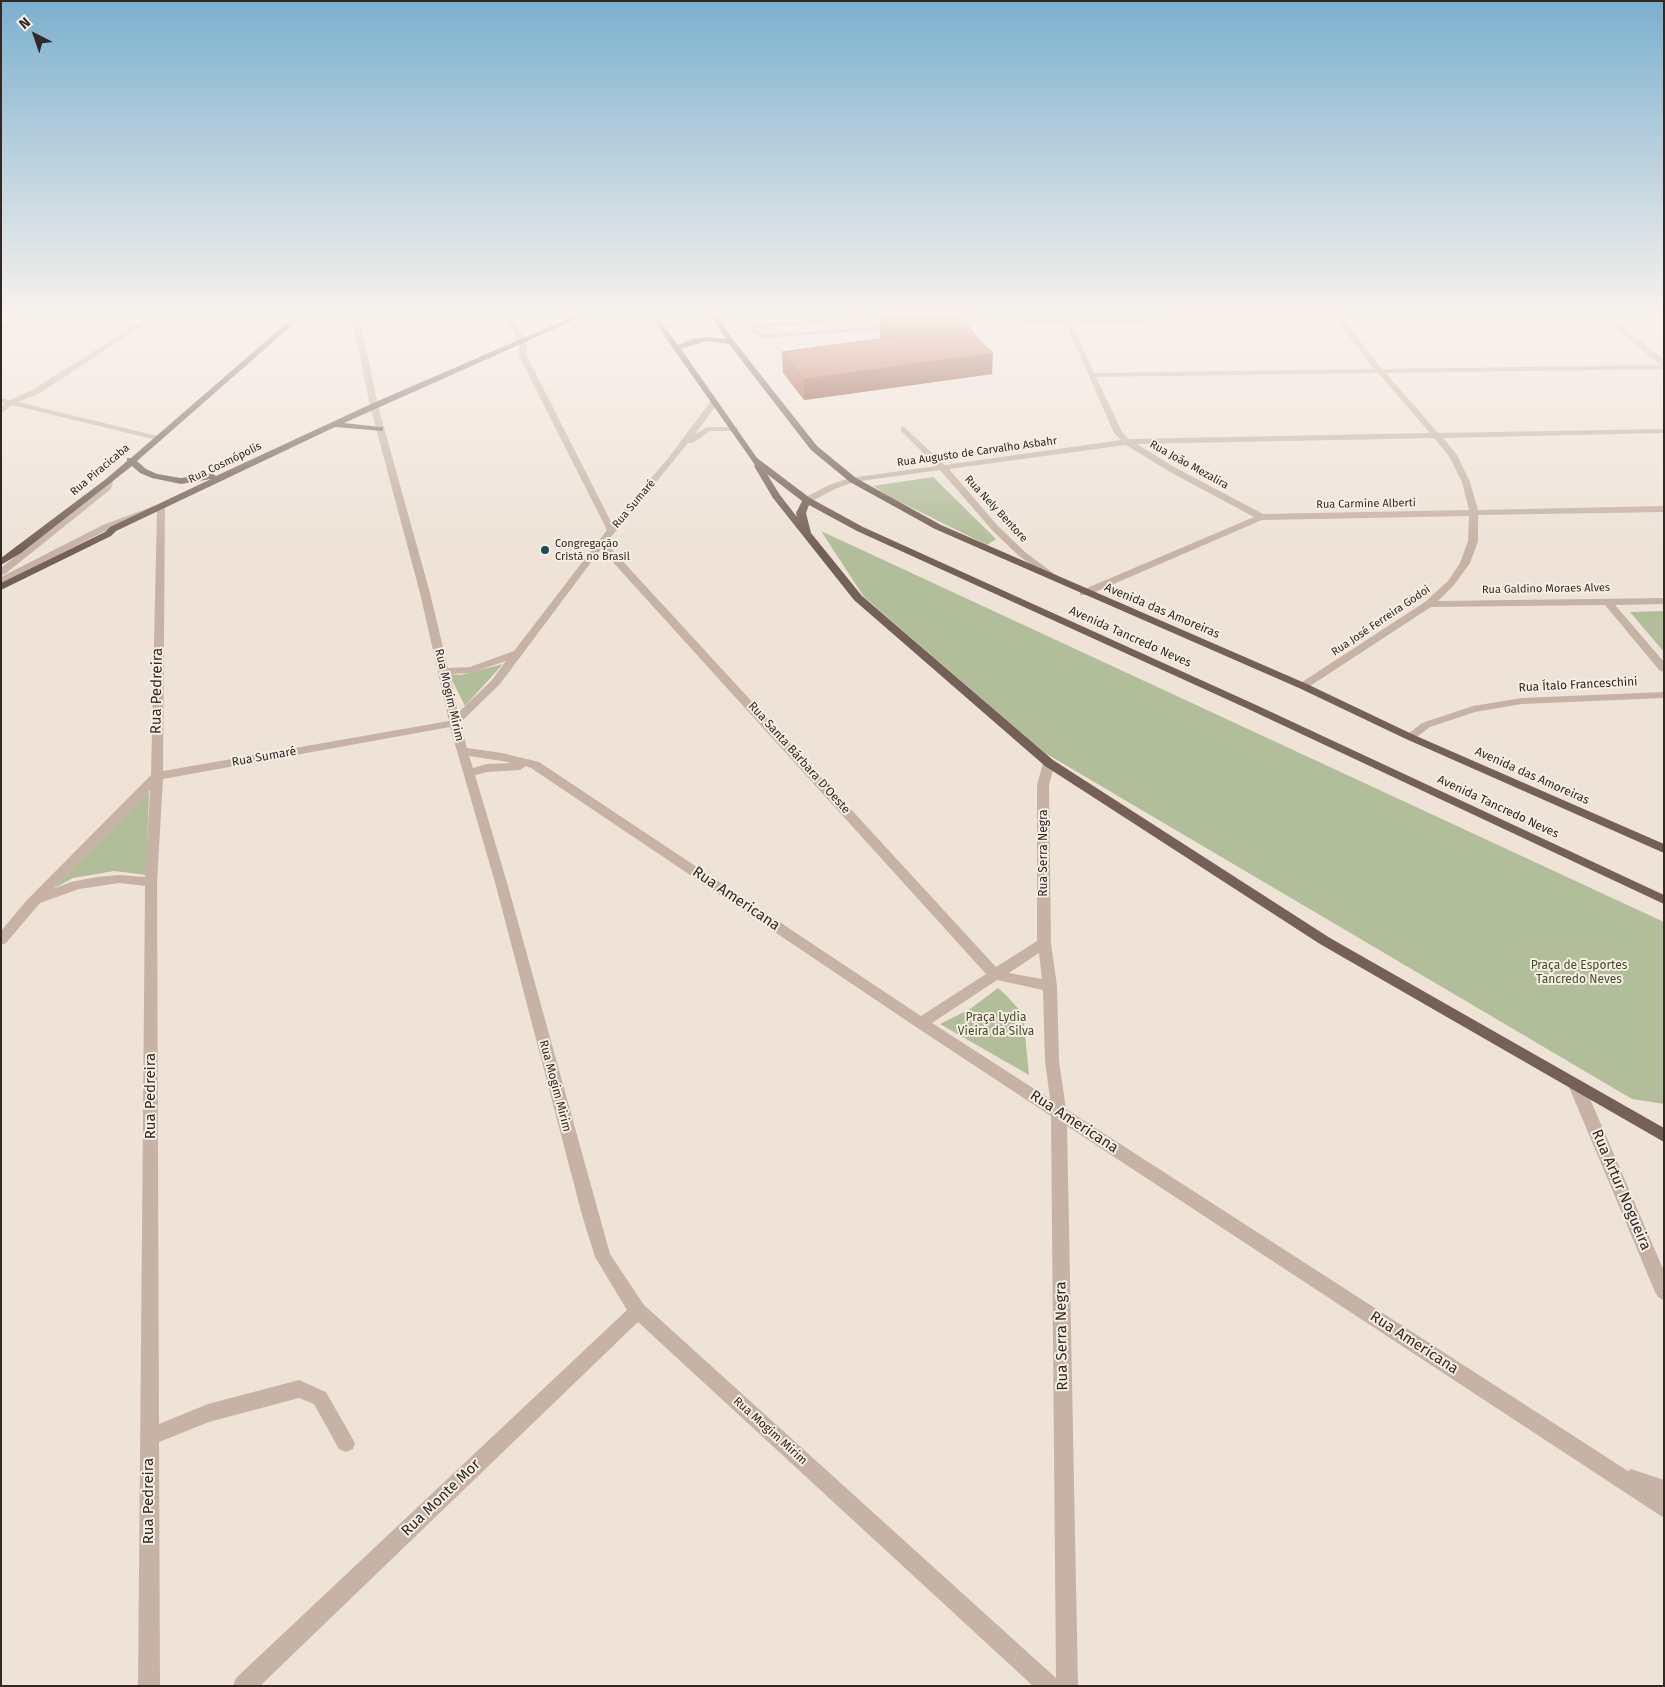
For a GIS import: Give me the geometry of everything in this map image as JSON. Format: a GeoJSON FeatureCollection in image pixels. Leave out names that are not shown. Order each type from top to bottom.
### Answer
{"type":"FeatureCollection","features":[{"type":"Feature","properties":{"kind":"main road","name":"Rua Piracicaba"},"geometry":{"type":"LineString","coordinates":[[1,562],[109,481],[130,460],[158,439],[211,393]]}},
{"type":"Feature","properties":{"kind":"main road","name":"Rua Cosmópolis"},"geometry":{"type":"LineString","coordinates":[[1,586],[238,469],[405,393]]}},
{"type":"Feature","properties":{"kind":"main road","name":"Avenida Tancredo Neves"},"geometry":{"type":"LineString","coordinates":[[707,393],[754,460],[807,500],[860,529],[1250,706],[1664,900]]}},
{"type":"Feature","properties":{"kind":"main road","name":"Avenida das Amoreiras"},"geometry":{"type":"LineString","coordinates":[[771,393],[814,448],[853,480],[938,527],[1084,593],[1303,686],[1410,737],[1664,849]]}},
{"type":"Feature","properties":{"kind":"main road"},"geometry":{"type":"LineString","coordinates":[[332,425],[380,429]]}},
{"type":"Feature","properties":{"kind":"main road"},"geometry":{"type":"LineString","coordinates":[[130,460],[143,471],[155,476],[181,481],[204,478],[238,469]]}},
{"type":"Feature","properties":{"kind":"main road"},"geometry":{"type":"LineString","coordinates":[[754,460],[776,496],[858,598],[1048,764],[1325,942],[1577,1087],[1660,1132]]}},
{"type":"Feature","properties":{"kind":"main road"},"geometry":{"type":"LineString","coordinates":[[807,500],[802,513],[808,538]]}},
{"type":"Feature","properties":{"kind":"street"},"geometry":{"type":"LineString","coordinates":[[1,412],[12,402],[33,393]]}},
{"type":"Feature","properties":{"kind":"street","name":"Rua Mogim Mirim"},"geometry":{"type":"LineString","coordinates":[[371,393],[444,671],[454,723],[502,886],[590,1215],[603,1257],[638,1311],[1049,1686]]}},
{"type":"Feature","properties":{"kind":"street"},"geometry":{"type":"LineString","coordinates":[[542,393],[611,530]]}},
{"type":"Feature","properties":{"kind":"street","name":"Rua João Mezalira"},"geometry":{"type":"LineString","coordinates":[[1099,393],[1118,433],[1126,442],[1261,517]]}},
{"type":"Feature","properties":{"kind":"street","name":"Rua José Ferreira Godoi"},"geometry":{"type":"LineString","coordinates":[[1303,686],[1429,604],[1451,583],[1465,563],[1472,541],[1474,512],[1466,482],[1452,455],[1399,393]]}},
{"type":"Feature","properties":{"kind":"street"},"geometry":{"type":"LineString","coordinates":[[1,400],[158,439]]}},
{"type":"Feature","properties":{"kind":"street","name":"Rua Sumaré"},"geometry":{"type":"LineString","coordinates":[[157,776],[454,723],[480,700],[496,682],[611,530],[678,450],[714,403]]}},
{"type":"Feature","properties":{"kind":"street","name":"Rua Sumaré"},"geometry":{"type":"LineString","coordinates":[[678,450],[708,429],[734,429]]}},
{"type":"Feature","properties":{"kind":"street","name":"Rua Nely Bentore"},"geometry":{"type":"LineString","coordinates":[[904,429],[943,468],[995,528],[1022,554],[1054,578]]}},
{"type":"Feature","properties":{"kind":"street","name":"Rua Augusto de Carvalho Asbahr"},"geometry":{"type":"LineString","coordinates":[[807,500],[832,487],[853,480],[1126,442],[1664,431]]}},
{"type":"Feature","properties":{"kind":"street"},"geometry":{"type":"LineString","coordinates":[[1,573],[108,487],[109,481]]}},
{"type":"Feature","properties":{"kind":"street"},"geometry":{"type":"LineString","coordinates":[[1,580],[106,527],[162,506]]}},
{"type":"Feature","properties":{"kind":"street","name":"Rua Pedreira"},"geometry":{"type":"LineString","coordinates":[[149,1686],[151,882],[157,776],[162,506]]}},
{"type":"Feature","properties":{"kind":"street","name":"Rua Carmine Alberti"},"geometry":{"type":"LineString","coordinates":[[1084,593],[1261,517],[1664,509]]}},
{"type":"Feature","properties":{"kind":"street","name":"Rua Santa Bárbara D'Oeste"},"geometry":{"type":"LineString","coordinates":[[601,543],[995,975]]}},
{"type":"Feature","properties":{"kind":"street"},"geometry":{"type":"LineString","coordinates":[[1606,601],[1664,669]]}},
{"type":"Feature","properties":{"kind":"street","name":"Rua Galdino Moraes Alves"},"geometry":{"type":"LineString","coordinates":[[1429,604],[1664,601]]}},
{"type":"Feature","properties":{"kind":"street"},"geometry":{"type":"LineString","coordinates":[[444,671],[471,670],[516,654]]}},
{"type":"Feature","properties":{"kind":"street","name":"Rua Ítalo Franceschini"},"geometry":{"type":"LineString","coordinates":[[1410,737],[1426,725],[1473,709],[1522,700],[1664,695]]}},
{"type":"Feature","properties":{"kind":"street","name":"Rua Americana"},"geometry":{"type":"LineString","coordinates":[[462,751],[502,757],[535,765],[920,1023],[1616,1474],[1664,1508]]}},
{"type":"Feature","properties":{"kind":"street","name":"Rua Serra Negra"},"geometry":{"type":"LineString","coordinates":[[1048,764],[1043,785],[1044,943],[1050,986],[1052,1061],[1059,1112],[1067,1686]]}},
{"type":"Feature","properties":{"kind":"street"},"geometry":{"type":"LineString","coordinates":[[468,773],[487,768],[535,765]]}},
{"type":"Feature","properties":{"kind":"street"},"geometry":{"type":"LineString","coordinates":[[1,940],[32,903],[157,776]]}},
{"type":"Feature","properties":{"kind":"street"},"geometry":{"type":"LineString","coordinates":[[32,903],[61,890],[97,881],[119,879],[151,882]]}},
{"type":"Feature","properties":{"kind":"street"},"geometry":{"type":"LineString","coordinates":[[920,1023],[1044,943]]}},
{"type":"Feature","properties":{"kind":"street"},"geometry":{"type":"LineString","coordinates":[[995,975],[1050,986]]}},
{"type":"Feature","properties":{"kind":"street","name":"Rua Artur Nogueira"},"geometry":{"type":"LineString","coordinates":[[1577,1087],[1664,1292]]}},
{"type":"Feature","properties":{"kind":"street","name":"Rua Monte Mor"},"geometry":{"type":"LineString","coordinates":[[244,1686],[638,1311]]}},
{"type":"Feature","properties":{"kind":"street"},"geometry":{"type":"LineString","coordinates":[[150,1437],[208,1413],[300,1389],[320,1398],[346,1443]]}},
{"type":"Feature","properties":{"kind":"street","name":"Rua Americana"},"geometry":{"type":"LineString","coordinates":[[1616,1474],[1664,1490]]}},
{"type":"Feature","properties":{"kind":"green space"},"geometry":{"type":"Polygon","coordinates":[[[933,477],[996,539],[987,545],[892,498],[873,486],[933,477]]]}},
{"type":"Feature","properties":{"kind":"green space","name":"Praça de Esportes Tancredo Neves"},"geometry":{"type":"Polygon","coordinates":[[[821,531],[1664,922],[1664,1104],[1632,1099],[1045,753],[864,597],[821,531]]]}},
{"type":"Feature","properties":{"kind":"green space"},"geometry":{"type":"Polygon","coordinates":[[[1664,611],[1664,652],[1630,612],[1664,611]]]}},
{"type":"Feature","properties":{"kind":"green space"},"geometry":{"type":"Polygon","coordinates":[[[503,664],[465,706],[449,674],[461,675],[503,664]]]}},
{"type":"Feature","properties":{"kind":"green space"},"geometry":{"type":"Polygon","coordinates":[[[149,791],[146,875],[114,871],[73,878],[53,889],[149,791]]]}},
{"type":"Feature","properties":{"kind":"green space","name":"Praça Lydia Vieira da Silva"},"geometry":{"type":"Polygon","coordinates":[[[998,988],[1023,1014],[1029,1075],[940,1024],[970,1009],[998,988]]]}},
{"type":"Feature","properties":{"kind":"place","name":"Congregação Cristã no Brasil"},"geometry":{"type":"Point","coordinates":[545,550]}}]}
